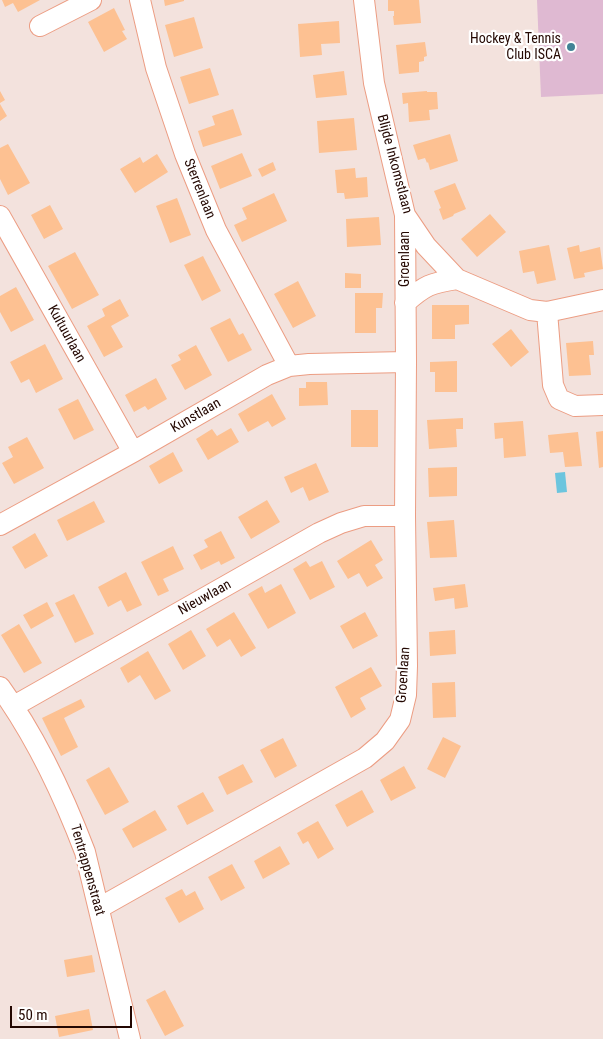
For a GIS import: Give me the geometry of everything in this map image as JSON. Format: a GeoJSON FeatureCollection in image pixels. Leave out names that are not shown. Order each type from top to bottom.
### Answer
{"type":"FeatureCollection","features":[{"type":"Feature","properties":{"kind":"street"},"geometry":{"type":"LineString","coordinates":[[40,26],[91,0]]}},
{"type":"Feature","properties":{"kind":"street","name":"Sterrenlaan"},"geometry":{"type":"LineString","coordinates":[[140,0],[156,68],[182,145],[216,230],[289,366]]}},
{"type":"Feature","properties":{"kind":"street","name":"Blijde Inkomstlaan"},"geometry":{"type":"LineString","coordinates":[[364,0],[374,83],[405,215],[426,246],[457,279],[530,310],[547,312],[603,300]]}},
{"type":"Feature","properties":{"kind":"street","name":"Groenlaan"},"geometry":{"type":"LineString","coordinates":[[99,908],[365,758],[385,741],[400,720],[406,695],[407,666],[405,215]]}},
{"type":"Feature","properties":{"kind":"street","name":"Kultuurlaan"},"geometry":{"type":"LineString","coordinates":[[0,216],[133,452]]}},
{"type":"Feature","properties":{"kind":"street","name":"Groenlaan"},"geometry":{"type":"LineString","coordinates":[[405,303],[418,291],[433,283],[457,279]]}},
{"type":"Feature","properties":{"kind":"street"},"geometry":{"type":"LineString","coordinates":[[547,312],[553,386],[560,399],[575,406],[603,405]]}},
{"type":"Feature","properties":{"kind":"street","name":"Kunstlaan"},"geometry":{"type":"LineString","coordinates":[[0,525],[267,375],[289,366],[406,362]]}},
{"type":"Feature","properties":{"kind":"street","name":"Nieuwlaan"},"geometry":{"type":"LineString","coordinates":[[14,706],[319,533],[341,523],[364,516],[405,516]]}},
{"type":"Feature","properties":{"kind":"street","name":"Tentrappenstraat"},"geometry":{"type":"LineString","coordinates":[[0,687],[14,706],[38,748],[74,824],[85,852],[130,1039]]}},
{"type":"Feature","properties":{"kind":"shaded area","name":"Hockey & Tennis Club ISCA"},"geometry":{"type":"Polygon","coordinates":[[[537,0],[603,0],[603,94],[541,97],[537,0]]]}},
{"type":"Feature","properties":{"kind":"water"},"geometry":{"type":"Polygon","coordinates":[[[565,472],[567,492],[557,493],[555,473],[565,472]]]}},
{"type":"Feature","properties":{"kind":"building"},"geometry":{"type":"Polygon","coordinates":[[[2,0],[40,0],[18,12],[13,3],[5,7],[2,0]]]}},
{"type":"Feature","properties":{"kind":"building"},"geometry":{"type":"Polygon","coordinates":[[[164,0],[184,0],[184,1],[165,6],[164,0]]]}},
{"type":"Feature","properties":{"kind":"building"},"geometry":{"type":"Polygon","coordinates":[[[388,0],[419,0],[421,23],[394,25],[394,11],[388,11],[388,0]]]}},
{"type":"Feature","properties":{"kind":"building"},"geometry":{"type":"Polygon","coordinates":[[[114,8],[125,30],[122,31],[127,39],[104,52],[88,22],[114,8]]]}},
{"type":"Feature","properties":{"kind":"building"},"geometry":{"type":"Polygon","coordinates":[[[194,17],[203,48],[174,57],[165,25],[194,17]]]}},
{"type":"Feature","properties":{"kind":"building"},"geometry":{"type":"Polygon","coordinates":[[[339,21],[340,43],[321,44],[322,55],[300,57],[298,24],[339,21]]]}},
{"type":"Feature","properties":{"kind":"building"},"geometry":{"type":"Polygon","coordinates":[[[425,42],[427,56],[424,57],[424,61],[419,62],[419,72],[399,74],[396,45],[425,42]]]}},
{"type":"Feature","properties":{"kind":"building"},"geometry":{"type":"Polygon","coordinates":[[[210,68],[219,95],[189,104],[180,77],[210,68]]]}},
{"type":"Feature","properties":{"kind":"building"},"geometry":{"type":"Polygon","coordinates":[[[344,71],[347,95],[316,98],[313,75],[344,71]]]}},
{"type":"Feature","properties":{"kind":"building"},"geometry":{"type":"Polygon","coordinates":[[[0,91],[5,100],[0,103],[0,91]]]}},
{"type":"Feature","properties":{"kind":"building"},"geometry":{"type":"Polygon","coordinates":[[[437,92],[438,109],[429,110],[430,120],[409,122],[408,103],[403,104],[402,93],[437,92]]]}},
{"type":"Feature","properties":{"kind":"building"},"geometry":{"type":"Polygon","coordinates":[[[0,104],[7,116],[0,121],[0,104]]]}},
{"type":"Feature","properties":{"kind":"building"},"geometry":{"type":"Polygon","coordinates":[[[233,109],[242,135],[203,147],[198,131],[215,125],[212,116],[233,109]]]}},
{"type":"Feature","properties":{"kind":"building"},"geometry":{"type":"Polygon","coordinates":[[[354,118],[357,150],[319,153],[317,121],[354,118]]]}},
{"type":"Feature","properties":{"kind":"building"},"geometry":{"type":"Polygon","coordinates":[[[450,134],[458,161],[430,170],[425,158],[418,160],[413,145],[450,134]]]}},
{"type":"Feature","properties":{"kind":"building"},"geometry":{"type":"Polygon","coordinates":[[[8,144],[30,183],[8,195],[0,179],[0,148],[8,144]]]}},
{"type":"Feature","properties":{"kind":"building"},"geometry":{"type":"Polygon","coordinates":[[[242,153],[252,176],[220,189],[211,166],[242,153]]]}},
{"type":"Feature","properties":{"kind":"building"},"geometry":{"type":"Polygon","coordinates":[[[157,154],[168,172],[135,193],[120,169],[140,157],[143,163],[157,154]]]}},
{"type":"Feature","properties":{"kind":"building"},"geometry":{"type":"Polygon","coordinates":[[[273,162],[276,170],[262,177],[258,169],[273,162]]]}},
{"type":"Feature","properties":{"kind":"building"},"geometry":{"type":"Polygon","coordinates":[[[355,168],[356,178],[367,177],[368,197],[345,199],[344,193],[337,193],[335,170],[355,168]]]}},
{"type":"Feature","properties":{"kind":"building"},"geometry":{"type":"Polygon","coordinates":[[[455,183],[466,209],[443,220],[439,209],[441,208],[434,191],[455,183]]]}},
{"type":"Feature","properties":{"kind":"building"},"geometry":{"type":"Polygon","coordinates":[[[274,193],[287,221],[242,242],[234,225],[247,219],[242,208],[274,193]]]}},
{"type":"Feature","properties":{"kind":"building"},"geometry":{"type":"Polygon","coordinates":[[[177,198],[191,235],[170,243],[156,206],[177,198]]]}},
{"type":"Feature","properties":{"kind":"building"},"geometry":{"type":"Polygon","coordinates":[[[50,205],[63,229],[44,239],[31,215],[50,205]]]}},
{"type":"Feature","properties":{"kind":"building"},"geometry":{"type":"Polygon","coordinates":[[[490,214],[506,232],[477,257],[461,239],[490,214]]]}},
{"type":"Feature","properties":{"kind":"building"},"geometry":{"type":"Polygon","coordinates":[[[379,217],[381,245],[347,247],[346,219],[379,217]]]}},
{"type":"Feature","properties":{"kind":"building"},"geometry":{"type":"Polygon","coordinates":[[[549,245],[556,280],[537,284],[534,271],[523,273],[519,251],[549,245]]]}},
{"type":"Feature","properties":{"kind":"building"},"geometry":{"type":"Polygon","coordinates":[[[579,245],[580,252],[600,247],[603,269],[584,273],[585,277],[574,279],[567,248],[579,245]]]}},
{"type":"Feature","properties":{"kind":"building"},"geometry":{"type":"Polygon","coordinates":[[[75,252],[99,295],[72,309],[48,266],[75,252]]]}},
{"type":"Feature","properties":{"kind":"building"},"geometry":{"type":"Polygon","coordinates":[[[203,256],[221,291],[202,301],[184,265],[203,256]]]}},
{"type":"Feature","properties":{"kind":"building"},"geometry":{"type":"Polygon","coordinates":[[[345,273],[361,274],[361,288],[345,288],[345,273]]]}},
{"type":"Feature","properties":{"kind":"building"},"geometry":{"type":"Polygon","coordinates":[[[298,281],[316,316],[293,328],[274,294],[298,281]]]}},
{"type":"Feature","properties":{"kind":"building"},"geometry":{"type":"Polygon","coordinates":[[[16,287],[34,320],[11,332],[0,312],[0,296],[16,287]]]}},
{"type":"Feature","properties":{"kind":"building"},"geometry":{"type":"Polygon","coordinates":[[[355,293],[383,293],[382,308],[376,308],[376,333],[355,333],[355,293]]]}},
{"type":"Feature","properties":{"kind":"building"},"geometry":{"type":"Polygon","coordinates":[[[120,299],[129,316],[111,326],[123,347],[104,357],[87,326],[105,316],[102,309],[120,299]]]}},
{"type":"Feature","properties":{"kind":"building"},"geometry":{"type":"Polygon","coordinates":[[[432,305],[469,305],[469,324],[455,325],[455,339],[432,339],[432,305]]]}},
{"type":"Feature","properties":{"kind":"building"},"geometry":{"type":"Polygon","coordinates":[[[230,318],[239,335],[243,333],[252,350],[228,362],[210,328],[230,318]]]}},
{"type":"Feature","properties":{"kind":"building"},"geometry":{"type":"Polygon","coordinates":[[[511,329],[529,352],[511,367],[492,344],[511,329]]]}},
{"type":"Feature","properties":{"kind":"building"},"geometry":{"type":"Polygon","coordinates":[[[593,341],[594,355],[589,355],[591,375],[569,376],[566,343],[593,341]]]}},
{"type":"Feature","properties":{"kind":"building"},"geometry":{"type":"Polygon","coordinates":[[[45,344],[63,379],[36,393],[29,379],[21,383],[10,362],[45,344]]]}},
{"type":"Feature","properties":{"kind":"building"},"geometry":{"type":"Polygon","coordinates":[[[196,345],[212,375],[185,390],[171,365],[181,360],[178,355],[196,345]]]}},
{"type":"Feature","properties":{"kind":"building"},"geometry":{"type":"Polygon","coordinates":[[[457,361],[457,392],[435,392],[435,372],[430,372],[430,362],[457,361]]]}},
{"type":"Feature","properties":{"kind":"building"},"geometry":{"type":"Polygon","coordinates":[[[156,378],[167,399],[148,410],[145,406],[134,412],[125,395],[156,378]]]}},
{"type":"Feature","properties":{"kind":"building"},"geometry":{"type":"Polygon","coordinates":[[[306,382],[327,382],[328,405],[299,406],[299,388],[306,388],[306,382]]]}},
{"type":"Feature","properties":{"kind":"building"},"geometry":{"type":"Polygon","coordinates":[[[272,394],[286,419],[272,427],[268,421],[248,432],[238,414],[272,394]]]}},
{"type":"Feature","properties":{"kind":"building"},"geometry":{"type":"Polygon","coordinates":[[[78,399],[94,430],[74,440],[58,409],[78,399]]]}},
{"type":"Feature","properties":{"kind":"building"},"geometry":{"type":"Polygon","coordinates":[[[351,410],[378,410],[378,447],[351,447],[351,410]]]}},
{"type":"Feature","properties":{"kind":"building"},"geometry":{"type":"Polygon","coordinates":[[[463,418],[463,429],[456,429],[457,447],[429,449],[427,420],[463,418]]]}},
{"type":"Feature","properties":{"kind":"building"},"geometry":{"type":"Polygon","coordinates":[[[523,421],[526,456],[504,458],[503,438],[495,439],[494,423],[523,421]]]}},
{"type":"Feature","properties":{"kind":"building"},"geometry":{"type":"Polygon","coordinates":[[[231,428],[239,442],[208,460],[196,439],[212,429],[217,436],[231,428]]]}},
{"type":"Feature","properties":{"kind":"building"},"geometry":{"type":"Polygon","coordinates":[[[603,431],[603,467],[599,468],[596,432],[603,431]]]}},
{"type":"Feature","properties":{"kind":"building"},"geometry":{"type":"Polygon","coordinates":[[[578,432],[582,466],[565,467],[563,452],[550,453],[548,435],[578,432]]]}},
{"type":"Feature","properties":{"kind":"building"},"geometry":{"type":"Polygon","coordinates":[[[27,437],[44,468],[14,484],[2,463],[13,457],[8,447],[27,437]]]}},
{"type":"Feature","properties":{"kind":"building"},"geometry":{"type":"Polygon","coordinates":[[[173,452],[183,471],[159,484],[149,466],[173,452]]]}},
{"type":"Feature","properties":{"kind":"building"},"geometry":{"type":"Polygon","coordinates":[[[316,463],[329,492],[309,501],[303,487],[291,493],[284,477],[316,463]]]}},
{"type":"Feature","properties":{"kind":"building"},"geometry":{"type":"Polygon","coordinates":[[[457,467],[457,496],[429,497],[428,468],[457,467]]]}},
{"type":"Feature","properties":{"kind":"building"},"geometry":{"type":"Polygon","coordinates":[[[267,500],[280,522],[251,539],[238,517],[267,500]]]}},
{"type":"Feature","properties":{"kind":"building"},"geometry":{"type":"Polygon","coordinates":[[[94,501],[105,522],[67,541],[57,520],[94,501]]]}},
{"type":"Feature","properties":{"kind":"building"},"geometry":{"type":"Polygon","coordinates":[[[454,520],[457,557],[430,558],[427,522],[454,520]]]}},
{"type":"Feature","properties":{"kind":"building"},"geometry":{"type":"Polygon","coordinates":[[[221,531],[235,558],[221,565],[219,561],[201,570],[193,555],[208,547],[204,540],[221,531]]]}},
{"type":"Feature","properties":{"kind":"building"},"geometry":{"type":"Polygon","coordinates":[[[35,533],[48,556],[25,569],[12,547],[35,533]]]}},
{"type":"Feature","properties":{"kind":"building"},"geometry":{"type":"Polygon","coordinates":[[[371,540],[383,560],[375,565],[383,578],[367,587],[359,573],[348,579],[337,561],[371,540]]]}},
{"type":"Feature","properties":{"kind":"building"},"geometry":{"type":"Polygon","coordinates":[[[173,546],[184,569],[163,579],[169,591],[158,596],[141,562],[173,546]]]}},
{"type":"Feature","properties":{"kind":"building"},"geometry":{"type":"Polygon","coordinates":[[[306,561],[310,567],[322,561],[335,587],[310,600],[293,569],[306,561]]]}},
{"type":"Feature","properties":{"kind":"building"},"geometry":{"type":"Polygon","coordinates":[[[126,572],[142,605],[127,612],[121,600],[108,607],[98,587],[126,572]]]}},
{"type":"Feature","properties":{"kind":"building"},"geometry":{"type":"Polygon","coordinates":[[[281,584],[296,613],[268,629],[248,594],[262,586],[265,593],[281,584]]]}},
{"type":"Feature","properties":{"kind":"building"},"geometry":{"type":"Polygon","coordinates":[[[465,584],[468,607],[455,609],[454,598],[435,601],[433,588],[465,584]]]}},
{"type":"Feature","properties":{"kind":"building"},"geometry":{"type":"Polygon","coordinates":[[[74,594],[94,634],[75,643],[55,603],[74,594]]]}},
{"type":"Feature","properties":{"kind":"building"},"geometry":{"type":"Polygon","coordinates":[[[47,602],[54,616],[31,629],[23,615],[47,602]]]}},
{"type":"Feature","properties":{"kind":"building"},"geometry":{"type":"Polygon","coordinates":[[[234,612],[256,648],[241,657],[230,639],[217,647],[206,629],[234,612]]]}},
{"type":"Feature","properties":{"kind":"building"},"geometry":{"type":"Polygon","coordinates":[[[365,612],[378,636],[353,649],[340,626],[365,612]]]}},
{"type":"Feature","properties":{"kind":"building"},"geometry":{"type":"Polygon","coordinates":[[[19,624],[42,663],[24,673],[1,635],[19,624]]]}},
{"type":"Feature","properties":{"kind":"building"},"geometry":{"type":"Polygon","coordinates":[[[191,630],[206,656],[183,670],[168,644],[191,630]]]}},
{"type":"Feature","properties":{"kind":"building"},"geometry":{"type":"Polygon","coordinates":[[[455,630],[456,654],[430,656],[429,632],[455,630]]]}},
{"type":"Feature","properties":{"kind":"building"},"geometry":{"type":"Polygon","coordinates":[[[148,651],[171,691],[155,700],[140,675],[128,683],[120,668],[148,651]]]}},
{"type":"Feature","properties":{"kind":"building"},"geometry":{"type":"Polygon","coordinates":[[[371,667],[382,686],[360,698],[366,709],[351,718],[335,687],[371,667]]]}},
{"type":"Feature","properties":{"kind":"building"},"geometry":{"type":"Polygon","coordinates":[[[455,682],[456,717],[433,718],[432,683],[455,682]]]}},
{"type":"Feature","properties":{"kind":"building"},"geometry":{"type":"Polygon","coordinates":[[[81,699],[85,707],[64,718],[78,747],[61,756],[42,718],[81,699]]]}},
{"type":"Feature","properties":{"kind":"building"},"geometry":{"type":"Polygon","coordinates":[[[443,737],[461,746],[445,778],[427,769],[443,737]]]}},
{"type":"Feature","properties":{"kind":"building"},"geometry":{"type":"Polygon","coordinates":[[[283,738],[297,766],[275,778],[260,750],[283,738]]]}},
{"type":"Feature","properties":{"kind":"building"},"geometry":{"type":"Polygon","coordinates":[[[243,764],[253,782],[227,795],[218,777],[243,764]]]}},
{"type":"Feature","properties":{"kind":"building"},"geometry":{"type":"Polygon","coordinates":[[[404,766],[416,788],[391,801],[380,780],[404,766]]]}},
{"type":"Feature","properties":{"kind":"building"},"geometry":{"type":"Polygon","coordinates":[[[109,767],[129,802],[105,815],[86,780],[109,767]]]}},
{"type":"Feature","properties":{"kind":"building"},"geometry":{"type":"Polygon","coordinates":[[[362,790],[374,812],[347,827],[335,805],[362,790]]]}},
{"type":"Feature","properties":{"kind":"building"},"geometry":{"type":"Polygon","coordinates":[[[203,792],[214,811],[187,825],[177,806],[203,792]]]}},
{"type":"Feature","properties":{"kind":"building"},"geometry":{"type":"Polygon","coordinates":[[[155,810],[167,830],[133,848],[122,829],[155,810]]]}},
{"type":"Feature","properties":{"kind":"building"},"geometry":{"type":"Polygon","coordinates":[[[318,821],[334,849],[318,859],[308,841],[303,844],[297,833],[318,821]]]}},
{"type":"Feature","properties":{"kind":"building"},"geometry":{"type":"Polygon","coordinates":[[[280,846],[290,864],[263,879],[254,861],[280,846]]]}},
{"type":"Feature","properties":{"kind":"building"},"geometry":{"type":"Polygon","coordinates":[[[232,864],[245,888],[221,901],[208,877],[232,864]]]}},
{"type":"Feature","properties":{"kind":"building"},"geometry":{"type":"Polygon","coordinates":[[[182,889],[186,896],[195,891],[204,909],[179,923],[165,898],[182,889]]]}},
{"type":"Feature","properties":{"kind":"building"},"geometry":{"type":"Polygon","coordinates":[[[92,955],[95,972],[67,977],[64,960],[92,955]]]}},
{"type":"Feature","properties":{"kind":"building"},"geometry":{"type":"Polygon","coordinates":[[[165,990],[184,1026],[165,1036],[146,1000],[165,990]]]}},
{"type":"Feature","properties":{"kind":"building"},"geometry":{"type":"Polygon","coordinates":[[[89,1009],[93,1030],[59,1037],[55,1016],[89,1009]]]}},
{"type":"Feature","properties":{"kind":"place","name":"Hockey & Tennis Club ISCA"},"geometry":{"type":"Point","coordinates":[571,47]}}]}
